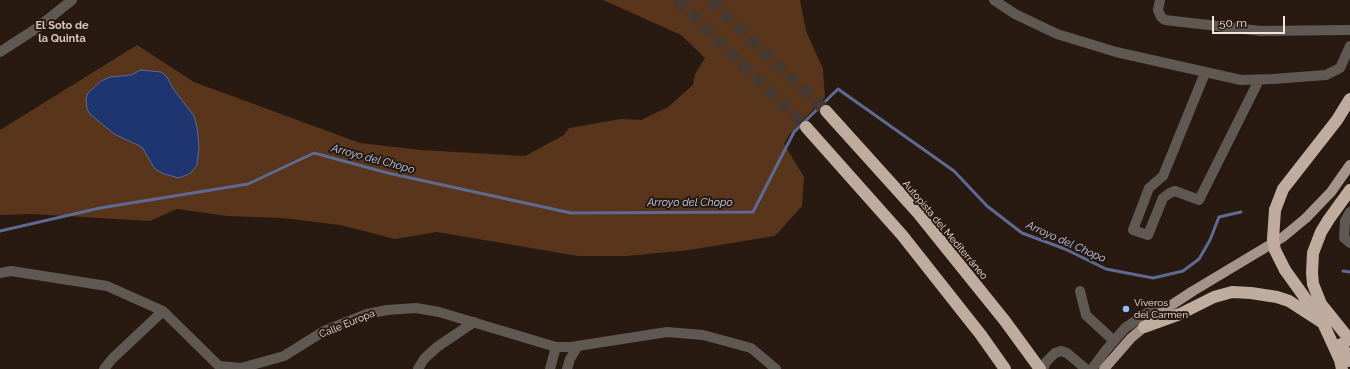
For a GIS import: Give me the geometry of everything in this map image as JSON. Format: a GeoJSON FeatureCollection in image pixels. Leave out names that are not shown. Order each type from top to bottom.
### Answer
{"type":"FeatureCollection","features":[{"type":"Feature","properties":{"kind":"highway"},"geometry":{"type":"LineString","coordinates":[[1350,99],[1337,120],[1283,189],[1275,210],[1273,239],[1275,250],[1284,270],[1323,323],[1339,340],[1350,361]]}},
{"type":"Feature","properties":{"kind":"highway","name":"Autopista del Mediterráneo"},"geometry":{"type":"LineString","coordinates":[[826,111],[918,213],[1040,367]]}},
{"type":"Feature","properties":{"kind":"highway"},"geometry":{"type":"LineString","coordinates":[[806,127],[902,235],[981,335],[1005,369]]}},
{"type":"Feature","properties":{"kind":"highway"},"geometry":{"type":"LineString","coordinates":[[1350,190],[1328,218],[1321,232],[1313,253],[1312,273],[1313,284],[1320,304],[1350,340]]}},
{"type":"Feature","properties":{"kind":"highway"},"geometry":{"type":"LineString","coordinates":[[1144,327],[1180,314],[1214,297],[1232,292],[1277,297],[1289,301],[1323,323],[1340,360],[1342,369]]}},
{"type":"Feature","properties":{"kind":"main road"},"geometry":{"type":"LineString","coordinates":[[1104,369],[1131,338],[1167,308],[1193,290],[1283,238],[1306,218],[1331,192],[1350,164]]}},
{"type":"Feature","properties":{"kind":"street"},"geometry":{"type":"LineString","coordinates":[[0,52],[37,28],[72,0]]}},
{"type":"Feature","properties":{"kind":"street"},"geometry":{"type":"LineString","coordinates":[[994,0],[1015,14],[1057,34],[1116,52],[1240,80],[1326,75],[1340,68],[1350,46]]}},
{"type":"Feature","properties":{"kind":"street"},"geometry":{"type":"LineString","coordinates":[[1160,0],[1158,10],[1161,17],[1165,20],[1261,31],[1350,30]]}},
{"type":"Feature","properties":{"kind":"street"},"geometry":{"type":"LineString","coordinates":[[1205,73],[1163,176],[1149,188],[1133,230],[1148,235],[1163,198],[1170,193],[1175,191],[1200,200],[1260,80]]}},
{"type":"Feature","properties":{"kind":"street"},"geometry":{"type":"LineString","coordinates":[[1350,212],[1345,221],[1344,238],[1350,244]]}},
{"type":"Feature","properties":{"kind":"street"},"geometry":{"type":"LineString","coordinates":[[0,273],[11,271],[107,286],[163,311],[112,359],[104,369]]}},
{"type":"Feature","properties":{"kind":"street"},"geometry":{"type":"LineString","coordinates":[[1080,291],[1086,315],[1114,341]]}},
{"type":"Feature","properties":{"kind":"street","name":"Calle Europa"},"geometry":{"type":"LineString","coordinates":[[163,311],[219,366],[241,368],[284,356],[324,331],[368,314],[387,310],[416,308],[439,312],[556,347],[578,346],[667,332],[704,335],[750,348],[776,369]]}},
{"type":"Feature","properties":{"kind":"street"},"geometry":{"type":"LineString","coordinates":[[1092,369],[1126,328],[1150,311],[1167,308]]}},
{"type":"Feature","properties":{"kind":"street"},"geometry":{"type":"LineString","coordinates":[[418,369],[424,359],[437,346],[474,322]]}},
{"type":"Feature","properties":{"kind":"street"},"geometry":{"type":"LineString","coordinates":[[567,369],[570,359],[578,346]]}},
{"type":"Feature","properties":{"kind":"street"},"geometry":{"type":"LineString","coordinates":[[550,369],[556,347]]}},
{"type":"Feature","properties":{"kind":"street"},"geometry":{"type":"LineString","coordinates":[[1040,367],[1055,353],[1061,351],[1067,353],[1086,369]]}},
{"type":"Feature","properties":{"kind":"shaded area"},"geometry":{"type":"Polygon","coordinates":[[[603,0],[800,0],[806,31],[823,69],[825,97],[789,135],[784,144],[804,177],[802,206],[775,236],[689,250],[627,256],[578,256],[437,232],[395,239],[340,225],[282,218],[227,216],[177,209],[150,221],[32,214],[0,215],[0,130],[137,45],[194,82],[360,143],[421,150],[525,156],[564,135],[569,128],[621,119],[641,120],[668,107],[693,85],[695,74],[705,58],[681,35],[603,0]]]}},
{"type":"Feature","properties":{"kind":"water"},"geometry":{"type":"Polygon","coordinates":[[[141,70],[161,72],[167,77],[174,90],[194,116],[197,127],[199,147],[197,165],[191,173],[179,178],[164,174],[155,169],[142,147],[114,134],[90,114],[87,109],[86,99],[88,93],[101,81],[110,77],[131,75],[141,70]]]}},
{"type":"Feature","properties":{"kind":"waterway","name":"Arroyo del Chopo"},"geometry":{"type":"LineString","coordinates":[[0,231],[100,208],[248,184],[314,153],[388,173],[571,213],[753,212],[794,132],[838,89],[954,171],[987,206],[1022,233],[1065,249],[1106,269],[1153,278],[1183,271],[1199,259],[1210,240],[1219,217],[1241,212]]}},
{"type":"Feature","properties":{"kind":"waterway","name":"Arroyo del Chopo"},"geometry":{"type":"LineString","coordinates":[[1343,271],[1350,272]]}},
{"type":"Feature","properties":{"kind":"tunnel"},"geometry":{"type":"LineString","coordinates":[[677,0],[806,127]]}},
{"type":"Feature","properties":{"kind":"tunnel"},"geometry":{"type":"LineString","coordinates":[[710,0],[826,111]]}},
{"type":"Feature","properties":{"kind":"place","name":"Viveros del Carmen"},"geometry":{"type":"Point","coordinates":[1126,309]}},
{"type":"Feature","properties":{"kind":"district","name":"El Soto de la Quinta"},"geometry":{"type":"Point","coordinates":[62,32]}}]}
